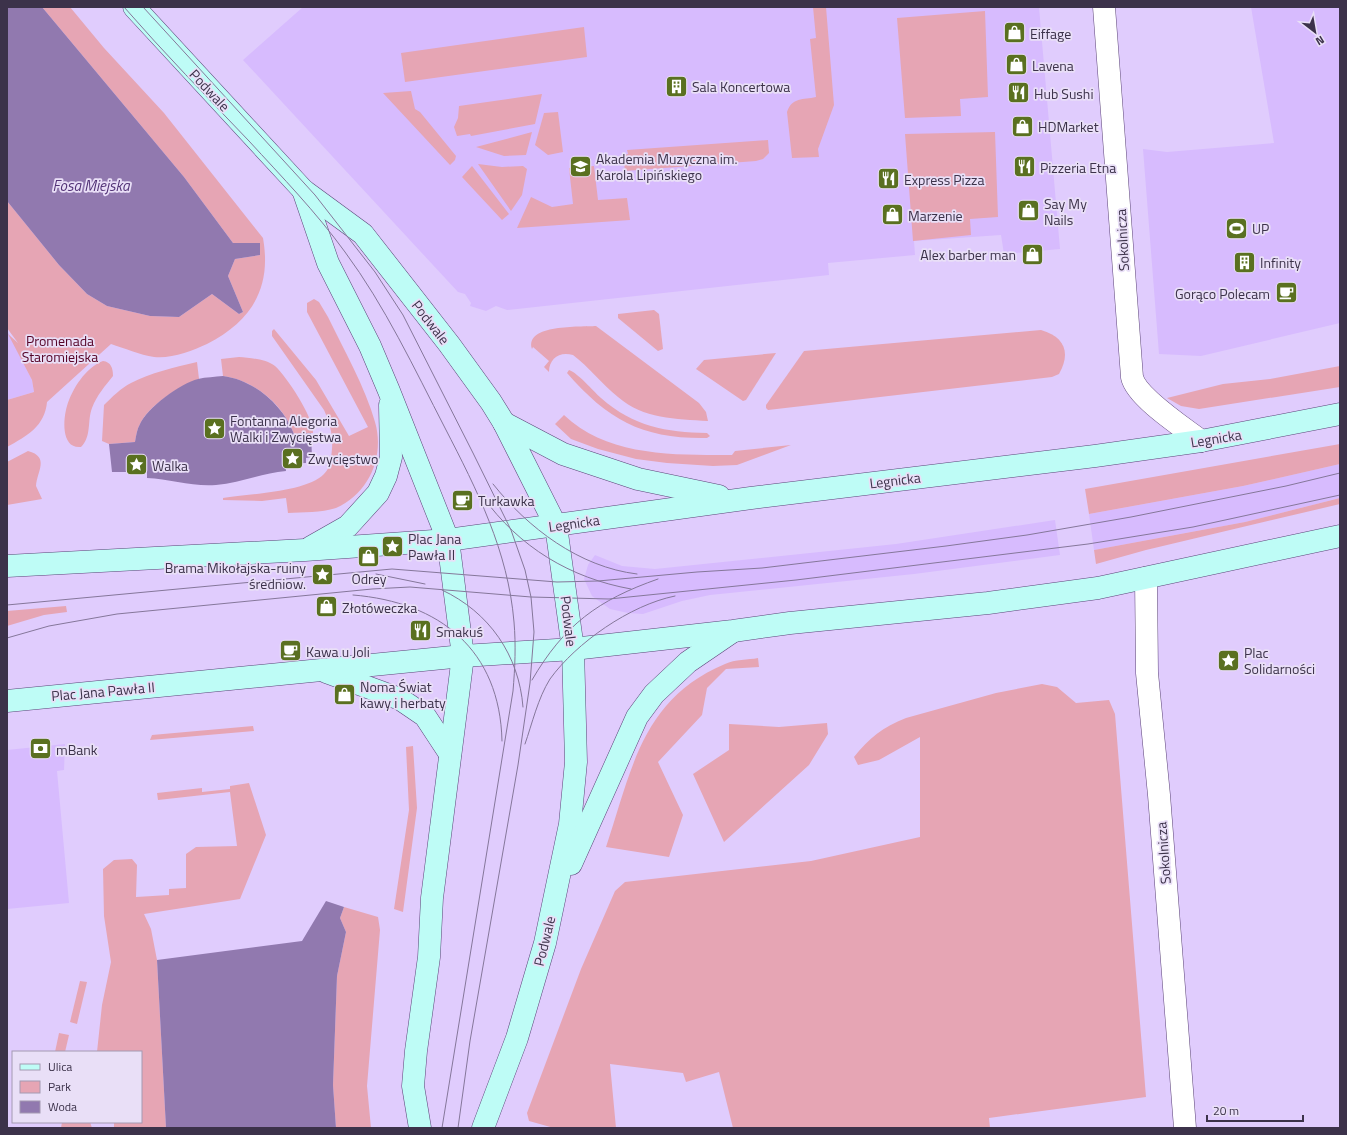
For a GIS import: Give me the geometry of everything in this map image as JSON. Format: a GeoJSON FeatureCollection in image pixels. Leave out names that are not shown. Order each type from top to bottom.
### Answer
{"type":"FeatureCollection","features":[{"type":"Feature","properties":{"kind":"main road","name":"Podwale"},"geometry":{"type":"LineString","coordinates":[[134,7],[304,190],[363,234],[450,344],[504,423],[556,526],[573,649],[576,762],[570,824],[545,943],[517,1038],[482,1128]]}},
{"type":"Feature","properties":{"kind":"main road","name":"Podwale"},"geometry":{"type":"LineString","coordinates":[[304,190],[328,263],[370,346],[389,390],[448,540],[463,656],[432,898],[429,956],[413,1086],[420,1128]]}},
{"type":"Feature","properties":{"kind":"main road"},"geometry":{"type":"LineString","coordinates":[[305,550],[348,526],[378,493],[386,476],[391,457],[389,390]]}},
{"type":"Feature","properties":{"kind":"main road","name":"Legnicka"},"geometry":{"type":"LineString","coordinates":[[448,540],[751,498],[1201,441],[1340,414]]}},
{"type":"Feature","properties":{"kind":"main road"},"geometry":{"type":"LineString","coordinates":[[504,423],[563,454],[638,479],[705,494],[751,498]]}},
{"type":"Feature","properties":{"kind":"main road"},"geometry":{"type":"LineString","coordinates":[[463,656],[573,649],[790,623],[988,603],[1093,589],[1340,536]]}},
{"type":"Feature","properties":{"kind":"main road"},"geometry":{"type":"LineString","coordinates":[[7,566],[305,550],[448,540]]}},
{"type":"Feature","properties":{"kind":"main road"},"geometry":{"type":"LineString","coordinates":[[554,903],[637,718],[654,694],[688,662],[732,631]]}},
{"type":"Feature","properties":{"kind":"main road","name":"Plac Jana Pawła II"},"geometry":{"type":"LineString","coordinates":[[7,701],[463,656]]}},
{"type":"Feature","properties":{"kind":"main road"},"geometry":{"type":"LineString","coordinates":[[321,670],[400,699],[425,716],[450,754]]}},
{"type":"Feature","properties":{"kind":"street","name":"Sokolnicza"},"geometry":{"type":"LineString","coordinates":[[1104,7],[1133,383],[1143,395],[1201,441]]}},
{"type":"Feature","properties":{"kind":"street","name":"Sokolnicza"},"geometry":{"type":"LineString","coordinates":[[1146,578],[1146,653],[1185,1128]]}},
{"type":"Feature","properties":{"kind":"shaded area","name":"Akademia Muzyczna im. Karola Lipińskiego"},"geometry":{"type":"Polygon","coordinates":[[[303,7],[1039,7],[1060,249],[1004,254],[1001,235],[914,241],[915,255],[828,263],[829,275],[507,310],[496,306],[486,311],[470,306],[471,303],[465,294],[458,292],[243,60],[303,7]]]}},
{"type":"Feature","properties":{"kind":"shaded area"},"geometry":{"type":"Polygon","coordinates":[[[1251,7],[1340,7],[1340,323],[1201,356],[1159,354],[1143,149],[1167,152],[1274,143],[1251,7]]]}},
{"type":"Feature","properties":{"kind":"shaded area"},"geometry":{"type":"Polygon","coordinates":[[[7,330],[32,380],[34,392],[7,400],[7,330]]]}},
{"type":"Feature","properties":{"kind":"shaded area"},"geometry":{"type":"Polygon","coordinates":[[[1340,464],[1340,498],[1245,522],[1094,550],[1089,514],[1243,486],[1340,464]]]}},
{"type":"Feature","properties":{"kind":"shaded area"},"geometry":{"type":"Polygon","coordinates":[[[1055,520],[1060,555],[914,574],[710,595],[682,601],[643,614],[628,613],[610,609],[592,596],[584,579],[588,565],[595,555],[622,566],[655,569],[896,544],[1055,520]]]}},
{"type":"Feature","properties":{"kind":"shaded area"},"geometry":{"type":"Polygon","coordinates":[[[65,744],[64,770],[57,771],[69,903],[7,909],[7,750],[65,744]]]}},
{"type":"Feature","properties":{"kind":"green space","name":"Promenada Staromiejska"},"geometry":{"type":"Polygon","coordinates":[[[42,7],[70,7],[104,48],[164,113],[263,238],[265,256],[264,273],[261,288],[255,302],[236,325],[222,335],[195,349],[167,357],[149,356],[111,344],[47,402],[43,418],[34,429],[7,447],[7,400],[34,392],[32,380],[8,334],[18,343],[7,328],[7,201],[59,265],[87,294],[107,306],[150,316],[179,317],[212,294],[239,314],[243,312],[228,276],[235,259],[260,255],[233,243],[184,177],[42,7]]]}},
{"type":"Feature","properties":{"kind":"green space"},"geometry":{"type":"Polygon","coordinates":[[[813,7],[826,7],[834,105],[818,149],[819,157],[792,158],[787,112],[789,107],[795,101],[816,97],[810,39],[816,38],[813,7]]]}},
{"type":"Feature","properties":{"kind":"green space"},"geometry":{"type":"Polygon","coordinates":[[[985,11],[988,97],[960,99],[961,116],[905,118],[897,18],[985,11]]]}},
{"type":"Feature","properties":{"kind":"green space"},"geometry":{"type":"Polygon","coordinates":[[[584,27],[587,57],[405,82],[401,53],[584,27]]]}},
{"type":"Feature","properties":{"kind":"green space"},"geometry":{"type":"Polygon","coordinates":[[[411,91],[415,109],[420,112],[456,156],[455,160],[450,165],[383,93],[411,91]]]}},
{"type":"Feature","properties":{"kind":"green space"},"geometry":{"type":"Polygon","coordinates":[[[542,94],[535,124],[471,136],[470,134],[457,136],[454,127],[458,118],[459,106],[542,94]]]}},
{"type":"Feature","properties":{"kind":"green space"},"geometry":{"type":"Polygon","coordinates":[[[558,112],[563,152],[548,155],[535,145],[544,113],[558,112]]]}},
{"type":"Feature","properties":{"kind":"green space"},"geometry":{"type":"Polygon","coordinates":[[[532,132],[526,155],[504,156],[476,147],[532,132]]]}},
{"type":"Feature","properties":{"kind":"green space"},"geometry":{"type":"Polygon","coordinates":[[[995,132],[998,217],[970,219],[971,235],[913,241],[905,134],[995,132]]]}},
{"type":"Feature","properties":{"kind":"green space"},"geometry":{"type":"Polygon","coordinates":[[[768,140],[769,153],[763,159],[756,161],[625,171],[623,155],[628,154],[627,150],[768,140]]]}},
{"type":"Feature","properties":{"kind":"green space"},"geometry":{"type":"Polygon","coordinates":[[[478,164],[502,167],[523,166],[527,169],[522,195],[511,211],[478,164]]]}},
{"type":"Feature","properties":{"kind":"green space"},"geometry":{"type":"Polygon","coordinates":[[[472,166],[509,214],[502,220],[462,177],[472,166]]]}},
{"type":"Feature","properties":{"kind":"green space"},"geometry":{"type":"Polygon","coordinates":[[[594,166],[598,200],[627,198],[630,220],[517,228],[531,197],[552,207],[573,204],[569,168],[594,166]]]}},
{"type":"Feature","properties":{"kind":"green space"},"geometry":{"type":"Polygon","coordinates":[[[314,299],[319,302],[328,317],[354,369],[371,409],[378,435],[378,448],[372,472],[365,484],[348,502],[336,508],[324,511],[288,513],[286,498],[262,501],[223,500],[223,498],[276,491],[305,485],[324,474],[331,459],[331,429],[324,410],[272,336],[272,331],[274,329],[316,380],[349,436],[368,427],[307,312],[307,303],[314,299]]]}},
{"type":"Feature","properties":{"kind":"green space"},"geometry":{"type":"Polygon","coordinates":[[[654,310],[659,314],[663,349],[658,351],[618,318],[618,314],[654,310]]]}},
{"type":"Feature","properties":{"kind":"green space"},"geometry":{"type":"Polygon","coordinates":[[[596,326],[699,403],[706,412],[708,421],[684,420],[649,414],[638,410],[606,387],[573,355],[564,354],[553,359],[549,367],[549,372],[544,367],[549,361],[533,347],[532,349],[532,341],[537,335],[545,331],[555,328],[596,326]]]}},
{"type":"Feature","properties":{"kind":"green space"},"geometry":{"type":"Polygon","coordinates":[[[1041,330],[1056,337],[1064,347],[1065,359],[1063,366],[1059,374],[1052,377],[768,410],[766,408],[766,405],[804,351],[1041,330]]]}},
{"type":"Feature","properties":{"kind":"green space"},"geometry":{"type":"Polygon","coordinates":[[[776,353],[746,400],[743,401],[696,369],[704,360],[776,353]]]}},
{"type":"Feature","properties":{"kind":"green space"},"geometry":{"type":"Polygon","coordinates":[[[239,357],[263,360],[275,366],[280,371],[305,408],[313,433],[294,434],[283,413],[266,396],[256,388],[246,383],[235,378],[223,376],[221,359],[239,357]]]}},
{"type":"Feature","properties":{"kind":"green space"},"geometry":{"type":"Polygon","coordinates":[[[103,361],[111,366],[113,376],[94,403],[87,438],[81,447],[74,446],[67,438],[64,425],[69,399],[85,373],[103,361]]]}},
{"type":"Feature","properties":{"kind":"green space"},"geometry":{"type":"Polygon","coordinates":[[[197,362],[199,379],[175,391],[150,410],[139,426],[135,442],[109,444],[102,441],[104,405],[117,393],[138,379],[171,368],[197,362]]]}},
{"type":"Feature","properties":{"kind":"green space"},"geometry":{"type":"Polygon","coordinates":[[[1340,366],[1340,387],[1199,409],[1181,406],[1167,398],[1223,384],[1270,379],[1340,366]]]}},
{"type":"Feature","properties":{"kind":"green space"},"geometry":{"type":"Polygon","coordinates":[[[569,370],[577,375],[613,408],[638,422],[664,429],[707,433],[710,436],[707,438],[664,435],[646,431],[629,424],[613,415],[582,390],[567,373],[569,370]]]}},
{"type":"Feature","properties":{"kind":"green space"},"geometry":{"type":"Polygon","coordinates":[[[564,415],[582,429],[601,439],[621,446],[643,451],[688,455],[732,455],[735,451],[791,445],[737,465],[713,466],[636,459],[598,449],[571,439],[555,424],[564,415]]]}},
{"type":"Feature","properties":{"kind":"green space"},"geometry":{"type":"Polygon","coordinates":[[[1340,444],[1340,464],[1243,486],[1089,514],[1085,489],[1340,444]]]}},
{"type":"Feature","properties":{"kind":"green space"},"geometry":{"type":"Polygon","coordinates":[[[28,451],[39,457],[41,465],[36,486],[42,499],[7,505],[7,462],[28,451]]]}},
{"type":"Feature","properties":{"kind":"green space"},"geometry":{"type":"Polygon","coordinates":[[[1340,498],[1340,504],[1146,550],[1096,564],[1094,550],[1245,522],[1340,498]]]}},
{"type":"Feature","properties":{"kind":"green space"},"geometry":{"type":"Polygon","coordinates":[[[66,606],[67,612],[44,615],[7,626],[7,611],[66,606]]]}},
{"type":"Feature","properties":{"kind":"green space"},"geometry":{"type":"Polygon","coordinates":[[[758,658],[759,667],[726,669],[707,688],[702,715],[658,762],[683,815],[669,857],[606,847],[633,764],[644,739],[658,717],[675,696],[697,679],[729,662],[758,658]]]}},
{"type":"Feature","properties":{"kind":"green space"},"geometry":{"type":"Polygon","coordinates":[[[1042,684],[1057,687],[1076,703],[1109,700],[1115,714],[1146,1097],[989,1118],[990,1128],[733,1128],[719,1072],[686,1082],[683,1073],[610,1064],[616,1128],[554,1128],[529,1121],[527,1113],[581,969],[615,891],[625,882],[811,861],[920,837],[920,737],[879,760],[858,765],[854,757],[865,744],[883,729],[906,718],[996,693],[1042,684]]]}},
{"type":"Feature","properties":{"kind":"green space"},"geometry":{"type":"Polygon","coordinates":[[[827,723],[828,734],[809,765],[724,842],[693,774],[729,750],[729,724],[779,727],[827,723]]]}},
{"type":"Feature","properties":{"kind":"green space"},"geometry":{"type":"Polygon","coordinates":[[[253,726],[254,731],[150,740],[152,735],[253,726]]]}},
{"type":"Feature","properties":{"kind":"green space"},"geometry":{"type":"Polygon","coordinates":[[[413,746],[417,808],[403,912],[394,909],[409,810],[406,747],[413,746]]]}},
{"type":"Feature","properties":{"kind":"green space"},"geometry":{"type":"Polygon","coordinates":[[[249,783],[266,835],[240,899],[144,914],[151,929],[157,960],[166,1128],[114,1128],[114,1123],[142,1123],[142,1051],[97,1051],[102,1005],[111,962],[104,916],[103,869],[114,860],[132,859],[137,865],[136,897],[169,895],[169,889],[186,888],[186,854],[196,847],[237,846],[230,792],[158,800],[157,793],[202,788],[202,792],[230,789],[230,786],[249,783]]]}},
{"type":"Feature","properties":{"kind":"green space"},"geometry":{"type":"Polygon","coordinates":[[[344,907],[378,917],[380,930],[367,1086],[371,1128],[336,1128],[333,1085],[337,976],[346,932],[340,918],[344,907]]]}},
{"type":"Feature","properties":{"kind":"green space"},"geometry":{"type":"Polygon","coordinates":[[[80,981],[87,982],[77,1024],[70,1022],[80,981]]]}},
{"type":"Feature","properties":{"kind":"green space"},"geometry":{"type":"Polygon","coordinates":[[[59,1033],[69,1035],[65,1051],[55,1051],[59,1033]]]}},
{"type":"Feature","properties":{"kind":"green space"},"geometry":{"type":"Polygon","coordinates":[[[62,1123],[90,1123],[92,1128],[61,1128],[62,1123]]]}},
{"type":"Feature","properties":{"kind":"water","name":"Fosa Miejska"},"geometry":{"type":"Polygon","coordinates":[[[7,7],[42,7],[184,177],[233,243],[260,243],[260,255],[235,259],[228,276],[243,312],[239,314],[212,294],[179,317],[150,316],[107,306],[87,294],[59,265],[7,201],[7,7]]]}},
{"type":"Feature","properties":{"kind":"water","name":"Fontanna Alegoria Walki i Zwycięstwa"},"geometry":{"type":"Polygon","coordinates":[[[223,376],[234,378],[246,383],[256,388],[266,396],[283,413],[294,434],[311,433],[312,457],[306,458],[306,463],[285,464],[286,471],[216,485],[199,485],[147,478],[147,472],[112,472],[109,444],[135,442],[138,428],[144,418],[165,397],[183,385],[198,379],[223,376]]]}},
{"type":"Feature","properties":{"kind":"water"},"geometry":{"type":"Polygon","coordinates":[[[326,901],[344,907],[340,918],[346,932],[337,976],[333,1085],[336,1128],[166,1128],[157,960],[302,941],[326,901]]]}},
{"type":"Feature","properties":{"kind":"tram line"},"geometry":{"type":"LineString","coordinates":[[124,7],[298,195],[334,237],[360,273],[398,338],[468,474],[489,522],[505,570],[511,596],[515,631],[513,691],[442,1128]]}},
{"type":"Feature","properties":{"kind":"tram line"},"geometry":{"type":"LineString","coordinates":[[143,7],[315,195],[375,272],[403,315],[473,453],[511,530],[525,570],[531,597],[534,632],[530,683],[518,765],[470,1041],[458,1128]]}},
{"type":"Feature","properties":{"kind":"tram line"},"geometry":{"type":"LineString","coordinates":[[7,605],[392,569],[557,582],[598,581],[762,568],[1027,535],[1131,517],[1286,486],[1340,473]]}},
{"type":"Feature","properties":{"kind":"tram line"},"geometry":{"type":"LineString","coordinates":[[493,484],[522,516],[556,543],[595,563],[616,570],[637,574]]}},
{"type":"Feature","properties":{"kind":"tram line"},"geometry":{"type":"LineString","coordinates":[[7,638],[49,626],[117,614],[372,589],[410,587],[531,597],[609,599],[796,580],[1088,544],[1193,527],[1340,495]]}},
{"type":"Feature","properties":{"kind":"tram line"},"geometry":{"type":"LineString","coordinates":[[483,497],[497,515],[513,531],[548,558],[587,577],[631,589]]}},
{"type":"Feature","properties":{"kind":"tram line"},"geometry":{"type":"LineString","coordinates":[[376,574],[425,584]]}},
{"type":"Feature","properties":{"kind":"tram line"},"geometry":{"type":"LineString","coordinates":[[532,680],[557,644],[570,629],[584,617],[618,596],[658,579]]}},
{"type":"Feature","properties":{"kind":"tram line"},"geometry":{"type":"LineString","coordinates":[[442,590],[459,599],[474,610],[499,637],[515,670],[523,707]]}},
{"type":"Feature","properties":{"kind":"tram line"},"geometry":{"type":"LineString","coordinates":[[353,595],[384,600],[413,608],[438,620],[459,636],[477,657],[490,681],[499,709],[502,741]]}},
{"type":"Feature","properties":{"kind":"tram line"},"geometry":{"type":"LineString","coordinates":[[525,744],[546,686],[561,665],[574,652],[605,627],[623,617],[640,608],[675,596]]}},
{"type":"Feature","properties":{"kind":"place","name":"Eiffage"},"geometry":{"type":"Point","coordinates":[1015,33]}},
{"type":"Feature","properties":{"kind":"place","name":"Lavena"},"geometry":{"type":"Point","coordinates":[1017,65]}},
{"type":"Feature","properties":{"kind":"place","name":"Sala Koncertowa"},"geometry":{"type":"Point","coordinates":[677,86]}},
{"type":"Feature","properties":{"kind":"place","name":"Hub Sushi"},"geometry":{"type":"Point","coordinates":[1019,93]}},
{"type":"Feature","properties":{"kind":"place","name":"HDMarket"},"geometry":{"type":"Point","coordinates":[1022,126]}},
{"type":"Feature","properties":{"kind":"place","name":"Akademia Muzyczna im. Karola Lipińskiego"},"geometry":{"type":"Point","coordinates":[581,166]}},
{"type":"Feature","properties":{"kind":"place","name":"Pizzeria Etna"},"geometry":{"type":"Point","coordinates":[1025,167]}},
{"type":"Feature","properties":{"kind":"place","name":"Express Pizza"},"geometry":{"type":"Point","coordinates":[889,179]}},
{"type":"Feature","properties":{"kind":"place","name":"Say My Nails"},"geometry":{"type":"Point","coordinates":[1028,211]}},
{"type":"Feature","properties":{"kind":"place","name":"Marzenie"},"geometry":{"type":"Point","coordinates":[892,215]}},
{"type":"Feature","properties":{"kind":"place","name":"UP"},"geometry":{"type":"Point","coordinates":[1236,228]}},
{"type":"Feature","properties":{"kind":"place","name":"Alex barber man"},"geometry":{"type":"Point","coordinates":[1032,254]}},
{"type":"Feature","properties":{"kind":"place","name":"Infinity"},"geometry":{"type":"Point","coordinates":[1244,262]}},
{"type":"Feature","properties":{"kind":"place","name":"Gorąco Polecam"},"geometry":{"type":"Point","coordinates":[1286,293]}},
{"type":"Feature","properties":{"kind":"place","name":"Fontanna Alegoria Walki i Zwycięstwa"},"geometry":{"type":"Point","coordinates":[215,428]}},
{"type":"Feature","properties":{"kind":"place","name":"Zwycięstwo"},"geometry":{"type":"Point","coordinates":[292,458]}},
{"type":"Feature","properties":{"kind":"place","name":"Walka"},"geometry":{"type":"Point","coordinates":[137,465]}},
{"type":"Feature","properties":{"kind":"place","name":"Turkawka"},"geometry":{"type":"Point","coordinates":[463,500]}},
{"type":"Feature","properties":{"kind":"place","name":"Plac Jana Pawła II"},"geometry":{"type":"Point","coordinates":[392,546]}},
{"type":"Feature","properties":{"kind":"place","name":"Odrey"},"geometry":{"type":"Point","coordinates":[369,556]}},
{"type":"Feature","properties":{"kind":"place","name":"Brama Mikołajska-ruiny średniow."},"geometry":{"type":"Point","coordinates":[322,575]}},
{"type":"Feature","properties":{"kind":"place","name":"Złotóweczka"},"geometry":{"type":"Point","coordinates":[327,607]}},
{"type":"Feature","properties":{"kind":"place","name":"Smakuś"},"geometry":{"type":"Point","coordinates":[420,631]}},
{"type":"Feature","properties":{"kind":"place","name":"Kawa u Joli"},"geometry":{"type":"Point","coordinates":[290,651]}},
{"type":"Feature","properties":{"kind":"place","name":"Plac Solidarności"},"geometry":{"type":"Point","coordinates":[1229,660]}},
{"type":"Feature","properties":{"kind":"place","name":"Noma Świat kawy i herbaty"},"geometry":{"type":"Point","coordinates":[344,694]}},
{"type":"Feature","properties":{"kind":"place","name":"mBank"},"geometry":{"type":"Point","coordinates":[41,749]}}]}
